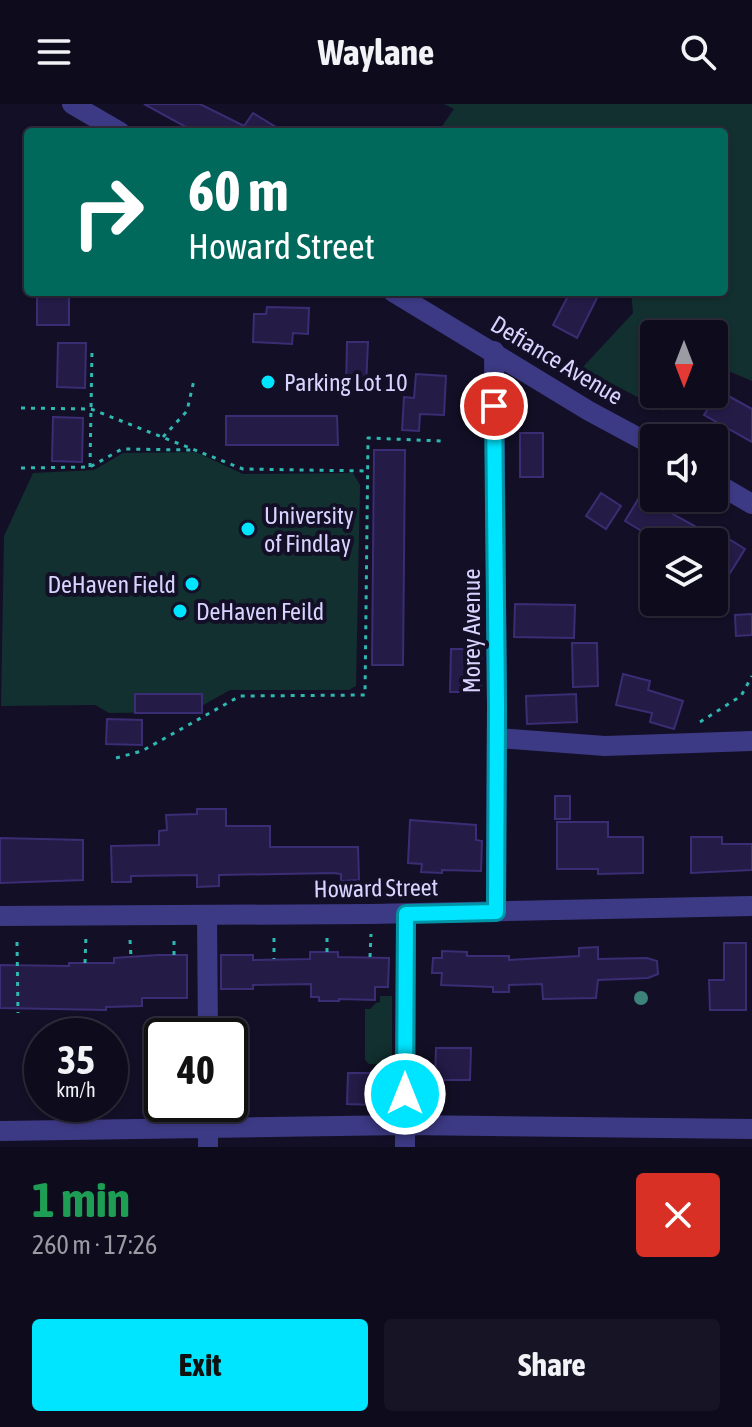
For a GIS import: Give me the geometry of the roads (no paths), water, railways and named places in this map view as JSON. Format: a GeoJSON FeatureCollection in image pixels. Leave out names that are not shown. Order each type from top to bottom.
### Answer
{"type":"FeatureCollection","features":[{"type":"Feature","properties":{"kind":"street"},"geometry":{"type":"LineString","coordinates":[[72,104],[113,128]]}},
{"type":"Feature","properties":{"kind":"street","name":"Defiance Avenue"},"geometry":{"type":"LineString","coordinates":[[400,296],[589,411],[640,438]]}},
{"type":"Feature","properties":{"kind":"street","name":"Morey Avenue"},"geometry":{"type":"LineString","coordinates":[[494,351],[496,912]]}},
{"type":"Feature","properties":{"kind":"street"},"geometry":{"type":"LineString","coordinates":[[728,490],[752,504]]}},
{"type":"Feature","properties":{"kind":"street"},"geometry":{"type":"LineString","coordinates":[[497,738],[605,746],[752,741]]}},
{"type":"Feature","properties":{"kind":"street","name":"Howard Street"},"geometry":{"type":"LineString","coordinates":[[0,916],[406,914],[752,906]]}},
{"type":"Feature","properties":{"kind":"street"},"geometry":{"type":"LineString","coordinates":[[405,1147],[406,914]]}},
{"type":"Feature","properties":{"kind":"street"},"geometry":{"type":"LineString","coordinates":[[207,915],[208,1018]]}},
{"type":"Feature","properties":{"kind":"street"},"geometry":{"type":"LineString","coordinates":[[6,1136],[208,1137],[405,1125],[752,1129]]}},
{"type":"Feature","properties":{"kind":"place","name":"Parking Lot 10"},"geometry":{"type":"Point","coordinates":[268,382]}},
{"type":"Feature","properties":{"kind":"place","name":"University of Findlay"},"geometry":{"type":"Point","coordinates":[248,529]}},
{"type":"Feature","properties":{"kind":"place","name":"DeHaven Field"},"geometry":{"type":"Point","coordinates":[192,584]}},
{"type":"Feature","properties":{"kind":"place","name":"DeHaven Feild"},"geometry":{"type":"Point","coordinates":[180,611]}}]}
